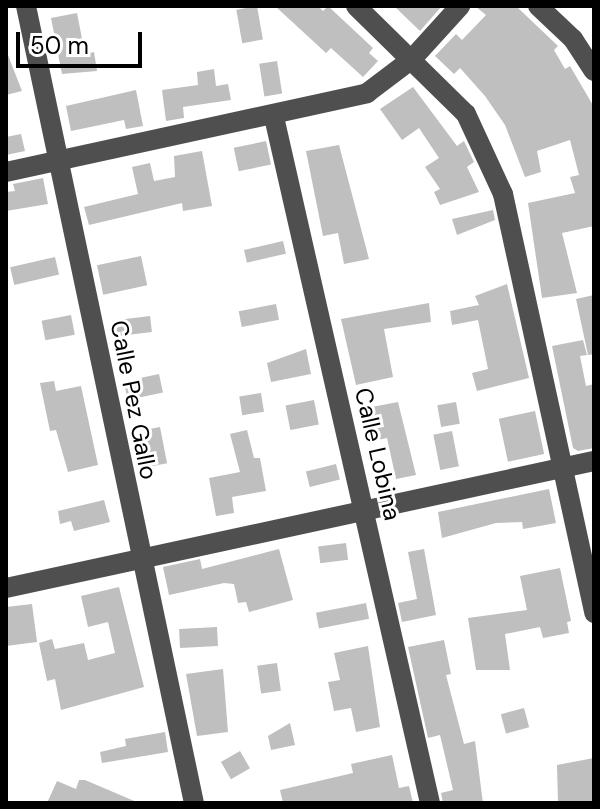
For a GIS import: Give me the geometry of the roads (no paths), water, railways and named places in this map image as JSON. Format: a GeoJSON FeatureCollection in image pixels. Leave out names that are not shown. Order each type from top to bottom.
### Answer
{"type":"FeatureCollection","features":[{"type":"Feature","properties":{"kind":"street","name":"Calle Pez Gallo"},"geometry":{"type":"LineString","coordinates":[[26,6],[140,559],[194,803]]}},
{"type":"Feature","properties":{"kind":"street"},"geometry":{"type":"LineString","coordinates":[[356,6],[466,114],[503,194],[566,466],[594,613]]}},
{"type":"Feature","properties":{"kind":"street"},"geometry":{"type":"LineString","coordinates":[[6,172],[274,117],[367,93],[412,59],[460,6]]}},
{"type":"Feature","properties":{"kind":"street"},"geometry":{"type":"LineString","coordinates":[[538,6],[573,39],[594,71]]}},
{"type":"Feature","properties":{"kind":"street","name":"Calle Lobina"},"geometry":{"type":"LineString","coordinates":[[274,117],[430,803]]}},
{"type":"Feature","properties":{"kind":"street"},"geometry":{"type":"LineString","coordinates":[[6,588],[594,461]]}}]}
